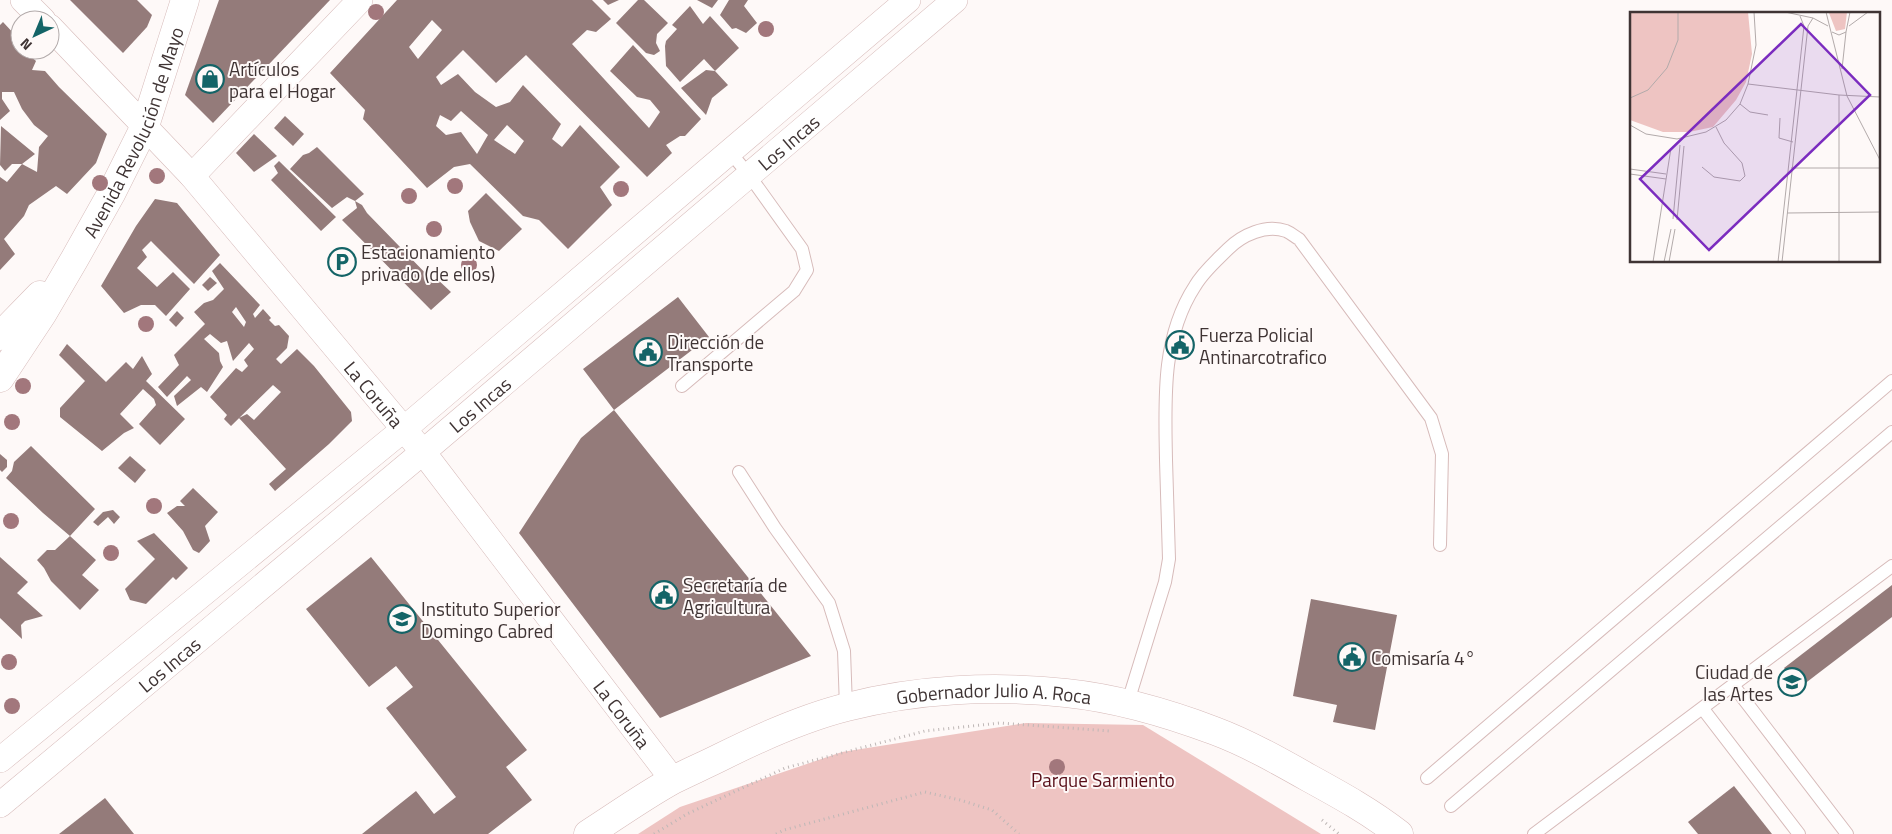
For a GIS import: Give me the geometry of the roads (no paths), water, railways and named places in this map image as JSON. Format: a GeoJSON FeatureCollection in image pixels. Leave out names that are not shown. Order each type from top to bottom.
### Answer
{"type":"FeatureCollection","features":[{"type":"Feature","properties":{"kind":"main road","name":"Avenida Revolución de Mayo"},"geometry":{"type":"LineString","coordinates":[[0,378],[43,313],[74,260],[145,126],[185,0]]}},
{"type":"Feature","properties":{"kind":"main road","name":"Avenida Revolución de Mayo"},"geometry":{"type":"LineString","coordinates":[[0,336],[74,260]]}},
{"type":"Feature","properties":{"kind":"main road","name":"Gobernador Julio A. Roca"},"geometry":{"type":"LineString","coordinates":[[588,834],[673,780],[761,738],[846,707],[893,698],[953,691],[1020,690],[1068,693],[1127,704],[1216,732],[1275,759],[1344,797],[1383,821],[1398,834]]}},
{"type":"Feature","properties":{"kind":"street"},"geometry":{"type":"LineString","coordinates":[[24,0],[34,10]]}},
{"type":"Feature","properties":{"kind":"street"},"geometry":{"type":"LineString","coordinates":[[192,176],[360,0]]}},
{"type":"Feature","properties":{"kind":"street","name":"Los Incas"},"geometry":{"type":"LineString","coordinates":[[0,805],[423,452],[955,0]]}},
{"type":"Feature","properties":{"kind":"street"},"geometry":{"type":"LineString","coordinates":[[899,3],[922,28]]}},
{"type":"Feature","properties":{"kind":"street","name":"Los Incas"},"geometry":{"type":"LineString","coordinates":[[0,760],[404,429],[730,152],[899,3]]}},
{"type":"Feature","properties":{"kind":"street","name":"La Coruña"},"geometry":{"type":"LineString","coordinates":[[60,38],[192,176],[404,429],[673,780]]}},
{"type":"Feature","properties":{"kind":"lane"},"geometry":{"type":"LineString","coordinates":[[682,386],[794,291],[807,270],[802,250],[749,175],[730,152]]}},
{"type":"Feature","properties":{"kind":"lane"},"geometry":{"type":"LineString","coordinates":[[1127,704],[1165,582],[1169,559],[1165,417],[1168,362],[1173,335],[1194,286],[1237,240],[1252,233],[1270,229],[1286,231],[1300,239],[1431,418],[1442,454],[1440,545]]}},
{"type":"Feature","properties":{"kind":"lane"},"geometry":{"type":"LineString","coordinates":[[1427,778],[1892,381]]}},
{"type":"Feature","properties":{"kind":"lane"},"geometry":{"type":"LineString","coordinates":[[1451,806],[1892,432]]}},
{"type":"Feature","properties":{"kind":"lane"},"geometry":{"type":"LineString","coordinates":[[739,472],[775,528],[830,603],[844,651],[846,707]]}},
{"type":"Feature","properties":{"kind":"lane"},"geometry":{"type":"LineString","coordinates":[[1534,834],[1892,566]]}},
{"type":"Feature","properties":{"kind":"lane"},"geometry":{"type":"LineString","coordinates":[[1734,685],[1848,834]]}},
{"type":"Feature","properties":{"kind":"lane"},"geometry":{"type":"LineString","coordinates":[[1703,709],[1799,834]]}},
{"type":"Feature","properties":{"kind":"place","name":"Artículos para el Hogar"},"geometry":{"type":"Point","coordinates":[210,79]}},
{"type":"Feature","properties":{"kind":"place","name":"Estacionamiento privado (de ellos)"},"geometry":{"type":"Point","coordinates":[342,262]}},
{"type":"Feature","properties":{"kind":"place","name":"Fuerza Policial Antinarcotrafico"},"geometry":{"type":"Point","coordinates":[1180,345]}},
{"type":"Feature","properties":{"kind":"place","name":"Dirección de Transporte"},"geometry":{"type":"Point","coordinates":[648,352]}},
{"type":"Feature","properties":{"kind":"place","name":"Secretaría de Agricultura"},"geometry":{"type":"Point","coordinates":[664,595]}},
{"type":"Feature","properties":{"kind":"place","name":"Instituto Superior Domingo Cabred"},"geometry":{"type":"Point","coordinates":[402,619]}},
{"type":"Feature","properties":{"kind":"place","name":"Comisaría 4°"},"geometry":{"type":"Point","coordinates":[1352,657]}},
{"type":"Feature","properties":{"kind":"place","name":"Ciudad de las Artes"},"geometry":{"type":"Point","coordinates":[1792,682]}},
{"type":"Feature","properties":{"kind":"park label","name":"Parque Sarmiento"},"geometry":{"type":"Point","coordinates":[1103,779]}}]}
